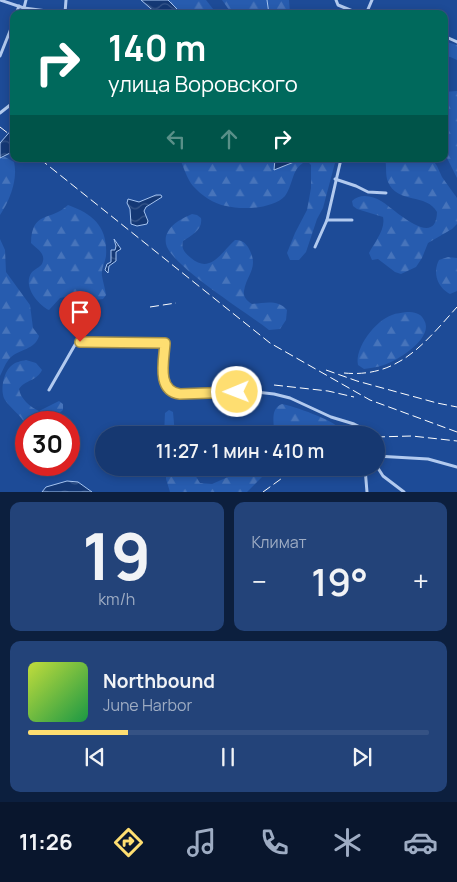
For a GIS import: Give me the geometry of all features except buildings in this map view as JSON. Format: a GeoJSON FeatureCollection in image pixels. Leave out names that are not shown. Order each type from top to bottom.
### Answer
{"type":"FeatureCollection","features":[{"type":"Feature","properties":{"kind":"street"},"geometry":{"type":"LineString","coordinates":[[0,0],[24,8],[40,10]]}},
{"type":"Feature","properties":{"kind":"street"},"geometry":{"type":"LineString","coordinates":[[24,8],[26,0]]}},
{"type":"Feature","properties":{"kind":"street"},"geometry":{"type":"LineString","coordinates":[[336,0],[338,5],[350,10]]}},
{"type":"Feature","properties":{"kind":"street"},"geometry":{"type":"LineString","coordinates":[[18,10],[19,6]]}},
{"type":"Feature","properties":{"kind":"street"},"geometry":{"type":"LineString","coordinates":[[0,56],[10,32]]}},
{"type":"Feature","properties":{"kind":"street"},"geometry":{"type":"LineString","coordinates":[[0,113],[10,105]]}},
{"type":"Feature","properties":{"kind":"street"},"geometry":{"type":"LineString","coordinates":[[315,248],[327,220],[340,162]]}},
{"type":"Feature","properties":{"kind":"street"},"geometry":{"type":"LineString","coordinates":[[335,179],[368,192],[386,193]]}},
{"type":"Feature","properties":{"kind":"street"},"geometry":{"type":"LineString","coordinates":[[327,220],[352,220]]}},
{"type":"Feature","properties":{"kind":"street"},"geometry":{"type":"LineString","coordinates":[[49,390],[76,343],[165,343],[164,381],[166,387],[171,392],[180,394],[256,392],[274,394],[290,398],[331,417],[358,426]]}},
{"type":"Feature","properties":{"kind":"street"},"geometry":{"type":"LineString","coordinates":[[385,457],[428,459],[457,467]]}},
{"type":"Feature","properties":{"kind":"street"},"geometry":{"type":"LineString","coordinates":[[365,476],[366,492]]}},
{"type":"Feature","properties":{"kind":"street"},"geometry":{"type":"LineString","coordinates":[[383,476],[404,492]]}},
{"type":"Feature","properties":{"kind":"green space"},"geometry":{"type":"Polygon","coordinates":[[[168,0],[206,0],[214,10],[178,10],[168,0]]]}},
{"type":"Feature","properties":{"kind":"green space"},"geometry":{"type":"Polygon","coordinates":[[[222,0],[289,0],[290,10],[229,10],[222,0]]]}},
{"type":"Feature","properties":{"kind":"green space"},"geometry":{"type":"Polygon","coordinates":[[[448,42],[457,45],[457,60],[448,56],[448,42]]]}},
{"type":"Feature","properties":{"kind":"green space"},"geometry":{"type":"Polygon","coordinates":[[[457,91],[457,178],[448,160],[448,92],[457,91]]]}},
{"type":"Feature","properties":{"kind":"green space"},"geometry":{"type":"Polygon","coordinates":[[[5,157],[10,160],[10,162],[14,162],[15,175],[10,196],[0,215],[0,158],[5,157]]]}},
{"type":"Feature","properties":{"kind":"green space"},"geometry":{"type":"Polygon","coordinates":[[[181,162],[305,162],[298,167],[295,172],[285,196],[273,204],[265,206],[240,208],[217,203],[200,193],[189,180],[181,162]]]}},
{"type":"Feature","properties":{"kind":"green space"},"geometry":{"type":"Polygon","coordinates":[[[308,162],[335,162],[323,208],[317,219],[306,252],[299,260],[290,260],[287,253],[307,210],[311,188],[311,165],[308,162]]]}},
{"type":"Feature","properties":{"kind":"green space"},"geometry":{"type":"Polygon","coordinates":[[[385,162],[434,162],[457,198],[457,224],[428,243],[416,267],[401,274],[395,272],[378,259],[372,260],[369,253],[383,226],[383,217],[357,209],[353,206],[352,201],[363,196],[374,198],[413,223],[429,228],[435,223],[437,212],[426,202],[398,193],[392,189],[387,179],[385,162]]]}},
{"type":"Feature","properties":{"kind":"green space"},"geometry":{"type":"Polygon","coordinates":[[[68,205],[85,213],[98,223],[105,237],[106,256],[102,273],[106,295],[103,299],[80,302],[65,297],[60,298],[49,310],[36,299],[30,288],[29,277],[43,261],[40,251],[31,243],[32,233],[38,221],[68,205]]]}},
{"type":"Feature","properties":{"kind":"green space"},"geometry":{"type":"Polygon","coordinates":[[[192,214],[201,218],[201,222],[199,229],[183,241],[185,253],[198,263],[210,263],[216,260],[235,240],[244,243],[248,247],[253,260],[252,270],[244,291],[245,297],[252,304],[271,302],[279,304],[287,310],[286,320],[280,329],[269,330],[195,276],[171,253],[166,244],[167,233],[178,221],[192,214]]]}},
{"type":"Feature","properties":{"kind":"green space"},"geometry":{"type":"Polygon","coordinates":[[[0,239],[5,250],[6,272],[30,305],[33,328],[39,336],[34,344],[10,358],[0,376],[0,239]]]}},
{"type":"Feature","properties":{"kind":"green space"},"geometry":{"type":"Polygon","coordinates":[[[448,257],[457,258],[457,291],[450,294],[439,284],[436,275],[439,260],[448,257]]]}},
{"type":"Feature","properties":{"kind":"green space"},"geometry":{"type":"Polygon","coordinates":[[[407,312],[419,314],[426,326],[425,332],[416,345],[385,365],[364,369],[358,365],[359,351],[373,329],[386,318],[407,312]]]}},
{"type":"Feature","properties":{"kind":"green space"},"geometry":{"type":"Polygon","coordinates":[[[26,360],[36,363],[42,370],[40,374],[19,389],[23,399],[39,411],[15,411],[3,396],[4,377],[8,369],[18,362],[26,360]]]}},
{"type":"Feature","properties":{"kind":"green space"},"geometry":{"type":"Polygon","coordinates":[[[59,401],[63,404],[63,410],[39,411],[59,401]]]}},
{"type":"Feature","properties":{"kind":"green space"},"geometry":{"type":"Polygon","coordinates":[[[282,404],[304,410],[337,426],[274,426],[274,413],[278,406],[282,404]]]}},
{"type":"Feature","properties":{"kind":"green space"},"geometry":{"type":"Polygon","coordinates":[[[169,410],[173,412],[174,426],[164,426],[165,413],[169,410]]]}},
{"type":"Feature","properties":{"kind":"green space"},"geometry":{"type":"Polygon","coordinates":[[[166,476],[196,476],[200,483],[212,484],[228,477],[264,476],[247,492],[170,492],[166,476]]]}},
{"type":"Feature","properties":{"kind":"water"},"geometry":{"type":"Polygon","coordinates":[[[141,0],[168,0],[178,10],[152,10],[141,0]]]}},
{"type":"Feature","properties":{"kind":"water"},"geometry":{"type":"Polygon","coordinates":[[[10,132],[10,153],[0,158],[0,143],[10,132]]]}},
{"type":"Feature","properties":{"kind":"water"},"geometry":{"type":"Polygon","coordinates":[[[275,162],[294,162],[274,170],[275,162]]]}},
{"type":"Feature","properties":{"kind":"water"},"geometry":{"type":"Polygon","coordinates":[[[156,195],[161,195],[162,197],[146,207],[144,211],[148,221],[147,224],[137,226],[131,224],[128,199],[139,202],[156,195]]]}},
{"type":"Feature","properties":{"kind":"water"},"geometry":{"type":"Polygon","coordinates":[[[114,239],[121,249],[116,252],[116,261],[109,266],[108,273],[105,270],[107,264],[111,262],[111,250],[115,250],[114,239]]]}},
{"type":"Feature","properties":{"kind":"water"},"geometry":{"type":"Polygon","coordinates":[[[67,481],[78,482],[92,492],[42,492],[46,487],[67,481]]]}},
{"type":"Feature","properties":{"kind":"waterway"},"geometry":{"type":"LineString","coordinates":[[267,0],[268,10]]}},
{"type":"Feature","properties":{"kind":"railway"},"geometry":{"type":"LineString","coordinates":[[0,127],[10,135]]}},
{"type":"Feature","properties":{"kind":"railway"},"geometry":{"type":"LineString","coordinates":[[44,162],[270,343],[370,400],[457,432]]}},
{"type":"Feature","properties":{"kind":"railway"},"geometry":{"type":"LineString","coordinates":[[150,307],[176,303]]}},
{"type":"Feature","properties":{"kind":"railway"},"geometry":{"type":"LineString","coordinates":[[344,373],[363,373],[380,370],[395,364],[408,356],[433,334],[457,307]]}},
{"type":"Feature","properties":{"kind":"railway"},"geometry":{"type":"LineString","coordinates":[[326,370],[357,381],[457,407]]}},
{"type":"Feature","properties":{"kind":"railway"},"geometry":{"type":"LineString","coordinates":[[274,385],[328,391],[354,397]]}},
{"type":"Feature","properties":{"kind":"railway"},"geometry":{"type":"LineString","coordinates":[[385,437],[412,436],[457,441]]}},
{"type":"Feature","properties":{"kind":"railway"},"geometry":{"type":"LineString","coordinates":[[263,492],[285,476]]}},
{"type":"Feature","properties":{"kind":"route"},"geometry":{"type":"LineString","coordinates":[[80,342],[165,343],[164,381],[168,390],[180,394],[237,392]]}}]}
